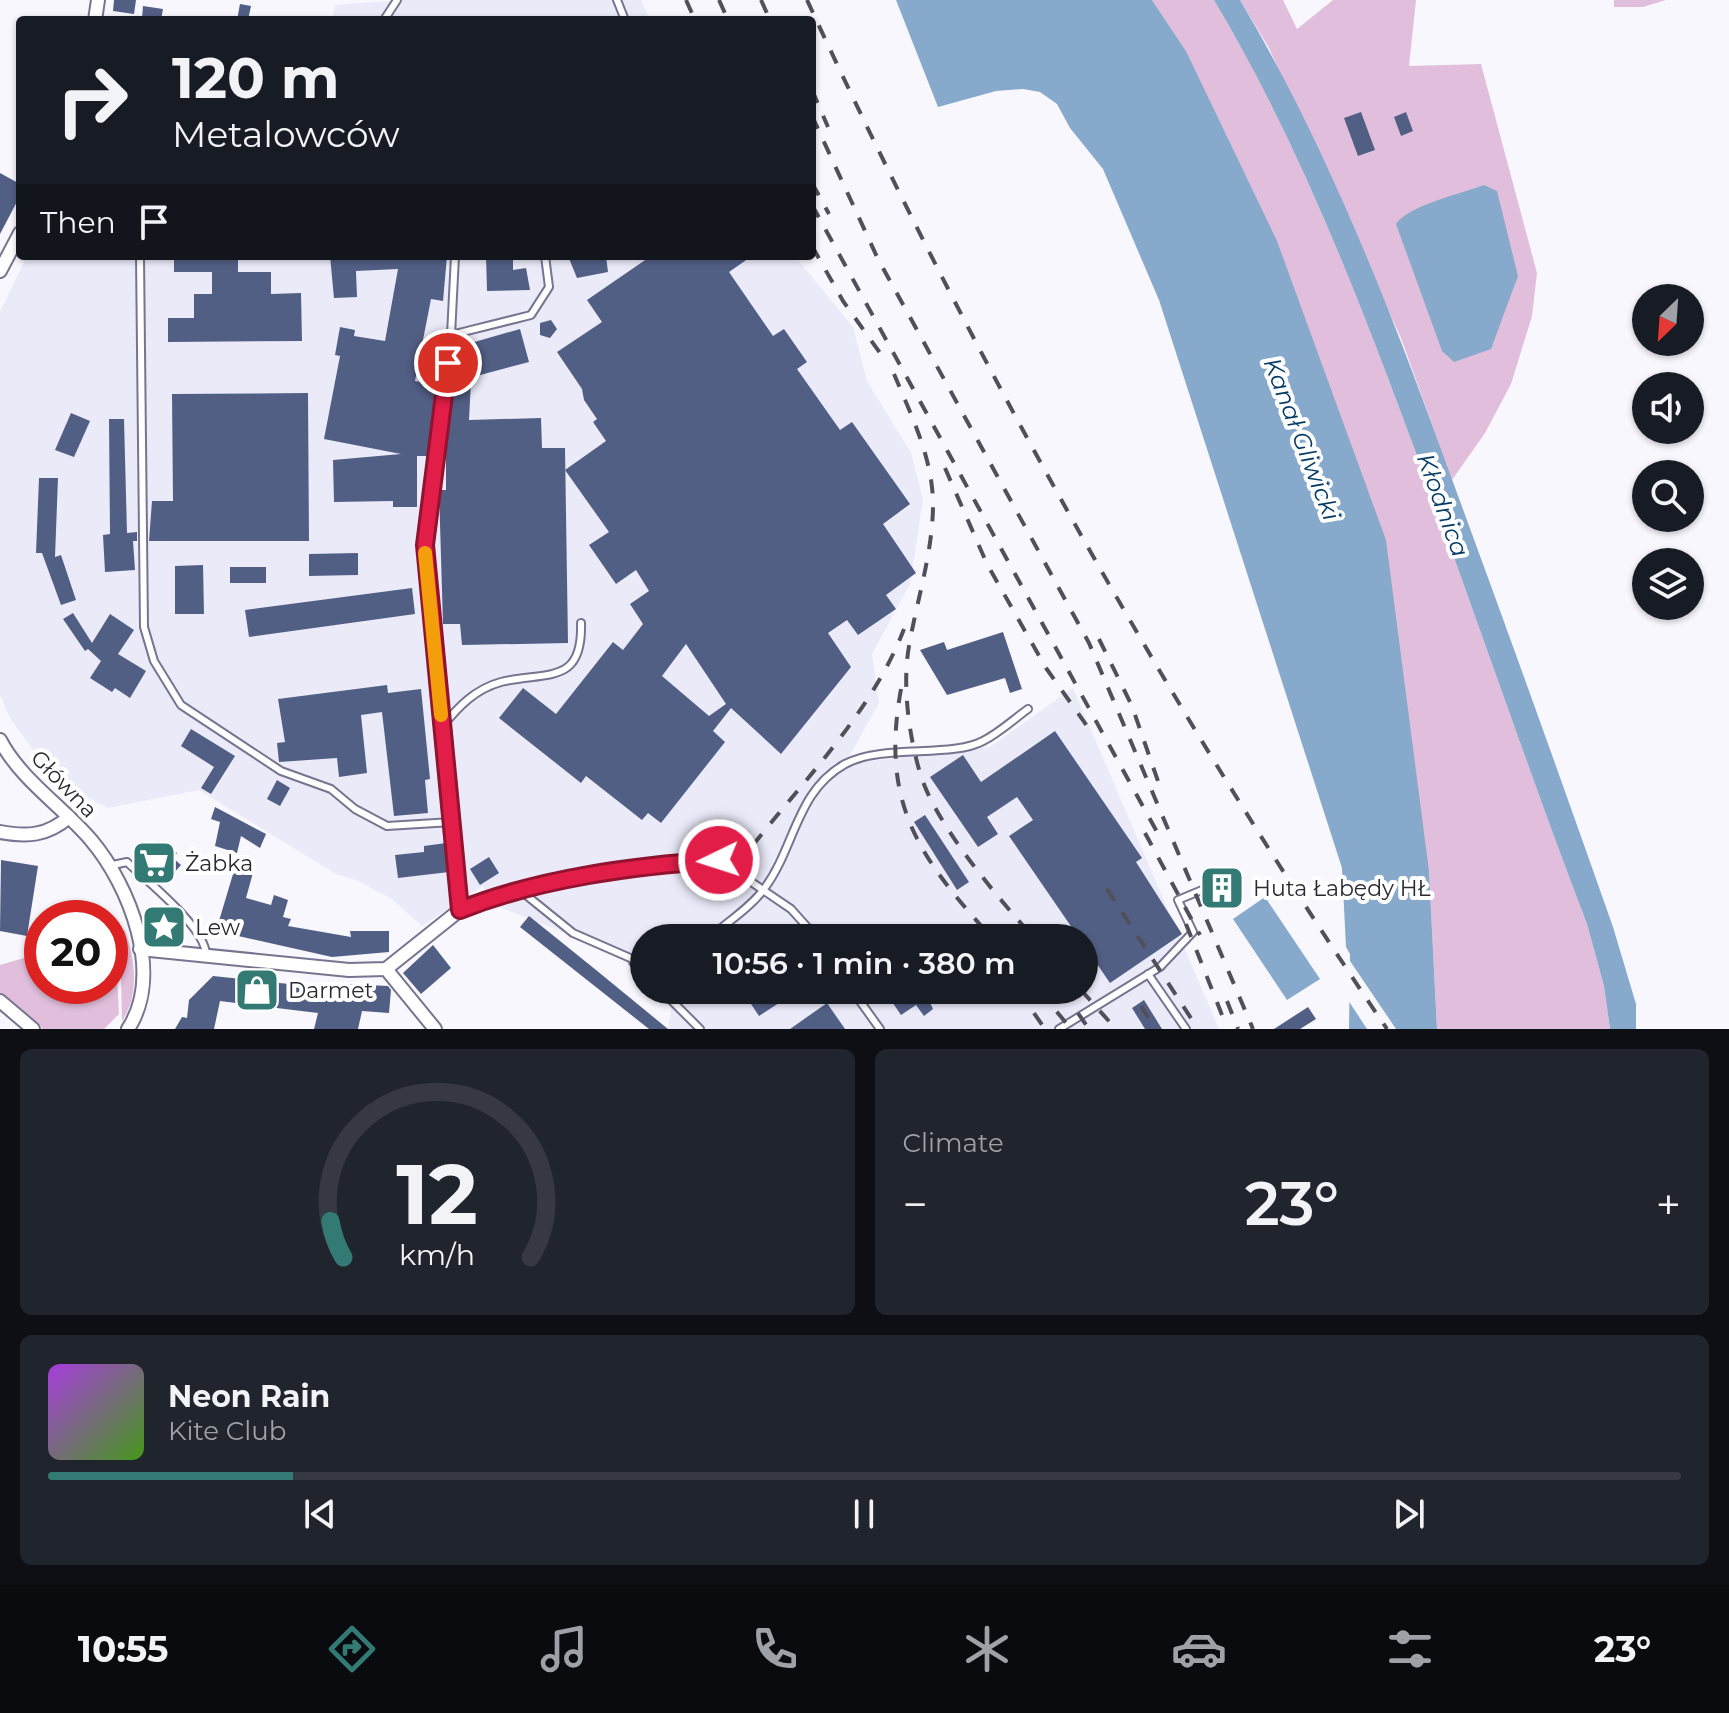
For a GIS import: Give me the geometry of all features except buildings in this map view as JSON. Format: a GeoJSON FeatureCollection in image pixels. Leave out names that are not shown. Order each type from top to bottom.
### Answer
{"type":"FeatureCollection","features":[{"type":"Feature","properties":{"kind":"street"},"geometry":{"type":"LineString","coordinates":[[0,271],[16,241]]}},
{"type":"Feature","properties":{"kind":"street","name":"Główna"},"geometry":{"type":"LineString","coordinates":[[0,740],[21,770],[69,817],[105,860],[126,900],[140,949],[143,996],[129,1029]]}},
{"type":"Feature","properties":{"kind":"street"},"geometry":{"type":"LineString","coordinates":[[0,832],[25,836],[48,832],[69,817]]}},
{"type":"Feature","properties":{"kind":"street"},"geometry":{"type":"LineString","coordinates":[[140,949],[349,970],[386,969],[460,910],[489,898]]}},
{"type":"Feature","properties":{"kind":"street"},"geometry":{"type":"LineString","coordinates":[[386,969],[435,1029]]}},
{"type":"Feature","properties":{"kind":"street"},"geometry":{"type":"LineString","coordinates":[[0,1001],[33,1029]]}},
{"type":"Feature","properties":{"kind":"lane"},"geometry":{"type":"LineString","coordinates":[[140,260],[144,627],[154,661],[166,685],[181,705],[281,771],[331,789],[355,809],[387,826],[452,822]]}},
{"type":"Feature","properties":{"kind":"lane"},"geometry":{"type":"LineString","coordinates":[[455,260],[451,335],[425,545],[460,910]]}},
{"type":"Feature","properties":{"kind":"lane"},"geometry":{"type":"LineString","coordinates":[[451,335],[531,315],[549,287],[546,260]]}},
{"type":"Feature","properties":{"kind":"lane"},"geometry":{"type":"LineString","coordinates":[[442,727],[475,693],[501,682],[544,678],[576,660],[581,646],[581,623]]}},
{"type":"Feature","properties":{"kind":"lane"},"geometry":{"type":"LineString","coordinates":[[725,924],[763,891],[790,845],[801,809],[816,788],[844,765],[866,756],[982,743],[1028,709]]}},
{"type":"Feature","properties":{"kind":"lane"},"geometry":{"type":"LineString","coordinates":[[105,860],[127,862],[195,928],[206,945],[207,956]]}},
{"type":"Feature","properties":{"kind":"lane"},"geometry":{"type":"LineString","coordinates":[[489,898],[640,866],[719,860],[791,909],[804,924]]}},
{"type":"Feature","properties":{"kind":"lane"},"geometry":{"type":"LineString","coordinates":[[1059,1029],[1148,974],[1193,932],[1178,900],[1202,890]]}},
{"type":"Feature","properties":{"kind":"lane"},"geometry":{"type":"LineString","coordinates":[[521,891],[573,933],[630,961]]}},
{"type":"Feature","properties":{"kind":"lane"},"geometry":{"type":"LineString","coordinates":[[1148,974],[1186,1029]]}},
{"type":"Feature","properties":{"kind":"lane"},"geometry":{"type":"LineString","coordinates":[[675,1004],[700,1029]]}},
{"type":"Feature","properties":{"kind":"lane"},"geometry":{"type":"LineString","coordinates":[[862,1004],[880,1029]]}},
{"type":"Feature","properties":{"kind":"shaded area"},"geometry":{"type":"Polygon","coordinates":[[[403,0],[641,0],[648,16],[333,16],[335,5],[403,0]]]}},
{"type":"Feature","properties":{"kind":"shaded area"},"geometry":{"type":"Polygon","coordinates":[[[1152,0],[1214,0],[1269,101],[1318,204],[1403,418],[1587,924],[1604,986],[1610,1029],[1437,1029],[1429,871],[1186,51],[1152,0]]]}},
{"type":"Feature","properties":{"kind":"shaded area"},"geometry":{"type":"Polygon","coordinates":[[[1240,0],[1283,0],[1297,29],[1333,0],[1416,0],[1409,66],[1481,64],[1537,273],[1532,316],[1511,384],[1485,433],[1452,480],[1401,338],[1269,48],[1240,0]]]}},
{"type":"Feature","properties":{"kind":"shaded area"},"geometry":{"type":"Polygon","coordinates":[[[1614,0],[1666,0],[1643,7],[1614,7],[1614,0]]]}},
{"type":"Feature","properties":{"kind":"shaded area"},"geometry":{"type":"Polygon","coordinates":[[[25,260],[798,260],[853,327],[867,381],[911,453],[923,500],[910,584],[872,654],[879,703],[845,764],[990,747],[1073,688],[1219,1029],[668,1029],[672,1004],[1098,1004],[1098,924],[630,924],[630,958],[494,905],[483,886],[422,926],[392,899],[358,881],[336,874],[199,790],[108,808],[57,781],[11,720],[0,695],[0,312],[25,260]]]}},
{"type":"Feature","properties":{"kind":"shaded area"},"geometry":{"type":"Polygon","coordinates":[[[128,942],[134,976],[131,999],[122,1021],[122,1004],[128,1004],[128,942]]]}},
{"type":"Feature","properties":{"kind":"shaded area"},"geometry":{"type":"Polygon","coordinates":[[[24,958],[24,1004],[119,1004],[119,1014],[104,1029],[43,1029],[0,994],[0,965],[24,958]]]}},
{"type":"Feature","properties":{"kind":"water","name":"Kanał Gliwicki"},"geometry":{"type":"Polygon","coordinates":[[[896,0],[1152,0],[1186,51],[1277,241],[1386,540],[1429,871],[1437,1029],[1349,1029],[1350,954],[1346,947],[1342,868],[1159,300],[1103,169],[1070,128],[1057,104],[1040,92],[1023,89],[996,91],[938,107],[896,0]]]}},
{"type":"Feature","properties":{"kind":"water","name":"Kłodnica"},"geometry":{"type":"Polygon","coordinates":[[[1214,0],[1240,0],[1304,119],[1386,304],[1497,601],[1613,927],[1636,1004],[1636,1029],[1610,1029],[1604,986],[1587,924],[1383,364],[1294,152],[1214,0]]]}},
{"type":"Feature","properties":{"kind":"water"},"geometry":{"type":"Polygon","coordinates":[[[1484,185],[1497,191],[1518,276],[1491,349],[1454,362],[1442,351],[1396,224],[1411,211],[1484,185]]]}},
{"type":"Feature","properties":{"kind":"water"},"geometry":{"type":"Polygon","coordinates":[[[1265,897],[1320,979],[1287,1000],[1233,919],[1265,897]]]}},
{"type":"Feature","properties":{"kind":"pier"},"geometry":{"type":"Polygon","coordinates":[[[1346,955],[1396,1029],[1367,1029],[1346,997],[1346,955]]]}},
{"type":"Feature","properties":{"kind":"railway"},"geometry":{"type":"LineString","coordinates":[[686,0],[693,16]]}},
{"type":"Feature","properties":{"kind":"railway"},"geometry":{"type":"LineString","coordinates":[[719,0],[726,16]]}},
{"type":"Feature","properties":{"kind":"railway"},"geometry":{"type":"LineString","coordinates":[[761,0],[768,16]]}},
{"type":"Feature","properties":{"kind":"railway"},"geometry":{"type":"LineString","coordinates":[[807,0],[815,16]]}},
{"type":"Feature","properties":{"kind":"railway"},"geometry":{"type":"LineString","coordinates":[[816,19],[936,266],[1076,526],[1226,781],[1387,1029]]}},
{"type":"Feature","properties":{"kind":"railway"},"geometry":{"type":"LineString","coordinates":[[816,99],[828,127]]}},
{"type":"Feature","properties":{"kind":"railway"},"geometry":{"type":"LineString","coordinates":[[816,125],[878,259],[1089,643],[1253,1029]]}},
{"type":"Feature","properties":{"kind":"railway"},"geometry":{"type":"LineString","coordinates":[[816,190],[829,214]]}},
{"type":"Feature","properties":{"kind":"railway"},"geometry":{"type":"LineString","coordinates":[[816,212],[1162,841]]}},
{"type":"Feature","properties":{"kind":"railway"},"geometry":{"type":"LineString","coordinates":[[816,253],[843,301],[885,360]]}},
{"type":"Feature","properties":{"kind":"railway"},"geometry":{"type":"LineString","coordinates":[[894,374],[926,456],[933,508],[930,543],[907,661],[908,710],[916,758],[928,793],[953,837],[1022,924]]}},
{"type":"Feature","properties":{"kind":"railway"},"geometry":{"type":"LineString","coordinates":[[945,468],[987,564],[1046,668],[1087,726]]}},
{"type":"Feature","properties":{"kind":"railway"},"geometry":{"type":"LineString","coordinates":[[753,845],[857,715],[891,659],[904,629]]}},
{"type":"Feature","properties":{"kind":"railway"},"geometry":{"type":"LineString","coordinates":[[1099,639],[1132,706],[1160,787]]}},
{"type":"Feature","properties":{"kind":"railway"},"geometry":{"type":"LineString","coordinates":[[901,689],[896,729],[896,765],[901,797],[911,826],[926,854],[979,924]]}},
{"type":"Feature","properties":{"kind":"railway"},"geometry":{"type":"LineString","coordinates":[[1145,833],[1200,935]]}},
{"type":"Feature","properties":{"kind":"railway"},"geometry":{"type":"LineString","coordinates":[[1107,889],[1198,1029]]}},
{"type":"Feature","properties":{"kind":"railway"},"geometry":{"type":"LineString","coordinates":[[1186,924],[1222,1015]]}},
{"type":"Feature","properties":{"kind":"railway"},"geometry":{"type":"LineString","coordinates":[[1227,1001],[1238,1029]]}},
{"type":"Feature","properties":{"kind":"railway"},"geometry":{"type":"LineString","coordinates":[[1028,1004],[1045,1029]]}},
{"type":"Feature","properties":{"kind":"railway"},"geometry":{"type":"LineString","coordinates":[[1050,1004],[1071,1029]]}},
{"type":"Feature","properties":{"kind":"railway"},"geometry":{"type":"LineString","coordinates":[[1072,1004],[1089,1029]]}},
{"type":"Feature","properties":{"kind":"railway"},"geometry":{"type":"LineString","coordinates":[[1094,1004],[1116,1029]]}},
{"type":"Feature","properties":{"kind":"railway"},"geometry":{"type":"LineString","coordinates":[[1141,1006],[1155,1029]]}},
{"type":"Feature","properties":{"kind":"slow traffic"},"geometry":{"type":"LineString","coordinates":[[425,553],[441,715]]}},
{"type":"Feature","properties":{"kind":"place","name":"Żabka"},"geometry":{"type":"Point","coordinates":[154,863]}},
{"type":"Feature","properties":{"kind":"place","name":"Huta Łabędy HŁ"},"geometry":{"type":"Point","coordinates":[1222,888]}},
{"type":"Feature","properties":{"kind":"place","name":"Lew"},"geometry":{"type":"Point","coordinates":[164,927]}},
{"type":"Feature","properties":{"kind":"place","name":"Darmet"},"geometry":{"type":"Point","coordinates":[257,990]}},
{"type":"Feature","properties":{"kind":"route"},"geometry":{"type":"LineString","coordinates":[[448,363],[425,545],[460,910],[489,898],[640,866],[719,860]]}}]}
